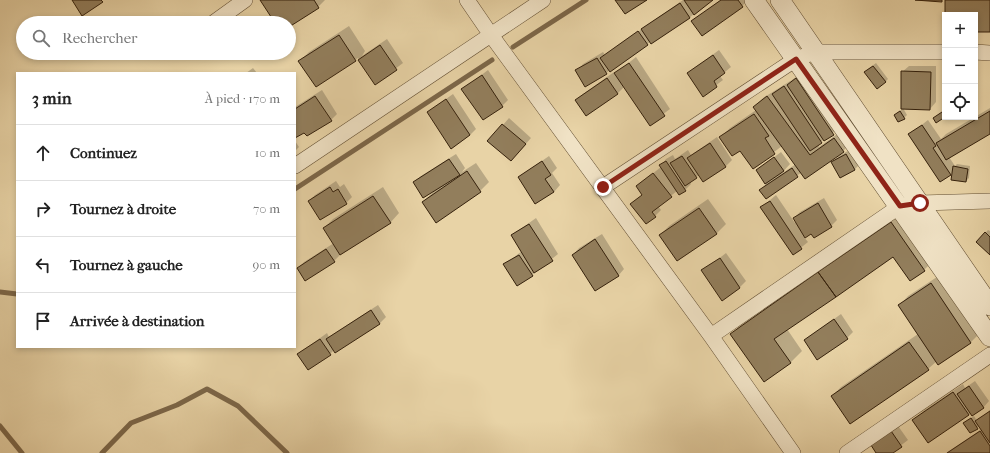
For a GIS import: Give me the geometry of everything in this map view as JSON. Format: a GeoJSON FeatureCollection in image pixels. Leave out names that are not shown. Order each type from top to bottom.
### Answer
{"type":"FeatureCollection","features":[{"type":"Feature","properties":{"kind":"street"},"geometry":{"type":"LineString","coordinates":[[222,16],[244,0]]}},
{"type":"Feature","properties":{"kind":"street"},"geometry":{"type":"LineString","coordinates":[[467,0],[711,336],[793,453]]}},
{"type":"Feature","properties":{"kind":"street"},"geometry":{"type":"LineString","coordinates":[[296,165],[543,0]]}},
{"type":"Feature","properties":{"kind":"street"},"geometry":{"type":"LineString","coordinates":[[754,0],[900,206],[990,337]]}},
{"type":"Feature","properties":{"kind":"street"},"geometry":{"type":"LineString","coordinates":[[780,0],[990,306]]}},
{"type":"Feature","properties":{"kind":"street"},"geometry":{"type":"LineString","coordinates":[[603,187],[796,59],[815,52],[942,52]]}},
{"type":"Feature","properties":{"kind":"street"},"geometry":{"type":"LineString","coordinates":[[978,52],[990,52]]}},
{"type":"Feature","properties":{"kind":"street"},"geometry":{"type":"LineString","coordinates":[[711,336],[900,206],[920,203],[990,201]]}},
{"type":"Feature","properties":{"kind":"street"},"geometry":{"type":"LineString","coordinates":[[847,453],[990,355]]}},
{"type":"Feature","properties":{"kind":"building"},"geometry":{"type":"Polygon","coordinates":[[[72,0],[101,0],[103,2],[82,16],[72,0]]]}},
{"type":"Feature","properties":{"kind":"building"},"geometry":{"type":"Polygon","coordinates":[[[260,0],[314,0],[319,8],[296,23],[296,16],[270,16],[260,0]]]}},
{"type":"Feature","properties":{"kind":"building"},"geometry":{"type":"Polygon","coordinates":[[[615,0],[647,0],[625,14],[615,0]]]}},
{"type":"Feature","properties":{"kind":"building"},"geometry":{"type":"Polygon","coordinates":[[[684,0],[713,0],[694,15],[684,0]]]}},
{"type":"Feature","properties":{"kind":"building"},"geometry":{"type":"Polygon","coordinates":[[[721,0],[738,0],[743,7],[702,36],[691,21],[721,0]]]}},
{"type":"Feature","properties":{"kind":"building"},"geometry":{"type":"Polygon","coordinates":[[[915,0],[942,0],[942,2],[915,0]]]}},
{"type":"Feature","properties":{"kind":"building"},"geometry":{"type":"Polygon","coordinates":[[[945,0],[990,0],[990,32],[978,32],[978,12],[945,12],[945,0]]]}},
{"type":"Feature","properties":{"kind":"building"},"geometry":{"type":"Polygon","coordinates":[[[680,3],[690,18],[651,44],[641,29],[680,3]]]}},
{"type":"Feature","properties":{"kind":"building"},"geometry":{"type":"Polygon","coordinates":[[[638,31],[648,45],[610,72],[600,58],[638,31]]]}},
{"type":"Feature","properties":{"kind":"building"},"geometry":{"type":"Polygon","coordinates":[[[339,35],[356,61],[316,87],[298,61],[339,35]]]}},
{"type":"Feature","properties":{"kind":"building"},"geometry":{"type":"Polygon","coordinates":[[[380,45],[397,70],[375,85],[358,60],[380,45]]]}},
{"type":"Feature","properties":{"kind":"building"},"geometry":{"type":"Polygon","coordinates":[[[713,55],[725,73],[714,81],[717,87],[703,97],[687,73],[713,55]]]}},
{"type":"Feature","properties":{"kind":"building"},"geometry":{"type":"Polygon","coordinates":[[[597,58],[607,74],[585,87],[575,70],[597,58]]]}},
{"type":"Feature","properties":{"kind":"building"},"geometry":{"type":"Polygon","coordinates":[[[629,63],[665,116],[650,126],[614,73],[629,63]]]}},
{"type":"Feature","properties":{"kind":"building"},"geometry":{"type":"Polygon","coordinates":[[[873,66],[886,82],[877,89],[864,72],[873,66]]]}},
{"type":"Feature","properties":{"kind":"building"},"geometry":{"type":"Polygon","coordinates":[[[901,71],[931,72],[930,110],[901,109],[901,71]]]}},
{"type":"Feature","properties":{"kind":"building"},"geometry":{"type":"Polygon","coordinates":[[[482,75],[503,107],[483,120],[461,89],[482,75]]]}},
{"type":"Feature","properties":{"kind":"building"},"geometry":{"type":"Polygon","coordinates":[[[607,78],[618,94],[586,116],[575,100],[607,78]]]}},
{"type":"Feature","properties":{"kind":"building"},"geometry":{"type":"Polygon","coordinates":[[[796,78],[834,135],[824,141],[787,85],[796,78]]]}},
{"type":"Feature","properties":{"kind":"building"},"geometry":{"type":"Polygon","coordinates":[[[784,86],[822,143],[810,151],[772,94],[784,86]]]}},
{"type":"Feature","properties":{"kind":"building"},"geometry":{"type":"Polygon","coordinates":[[[315,96],[332,121],[307,136],[304,133],[296,137],[296,108],[315,96]]]}},
{"type":"Feature","properties":{"kind":"building"},"geometry":{"type":"Polygon","coordinates":[[[767,96],[810,155],[834,138],[844,152],[805,179],[753,107],[767,96]]]}},
{"type":"Feature","properties":{"kind":"building"},"geometry":{"type":"Polygon","coordinates":[[[446,99],[470,135],[451,149],[427,112],[446,99]]]}},
{"type":"Feature","properties":{"kind":"building"},"geometry":{"type":"Polygon","coordinates":[[[900,111],[905,119],[898,122],[894,115],[900,111]]]}},
{"type":"Feature","properties":{"kind":"building"},"geometry":{"type":"Polygon","coordinates":[[[990,111],[990,134],[946,160],[936,143],[975,120],[978,120],[978,118],[990,111]]]}},
{"type":"Feature","properties":{"kind":"building"},"geometry":{"type":"Polygon","coordinates":[[[942,112],[942,119],[936,123],[933,118],[942,112]]]}},
{"type":"Feature","properties":{"kind":"building"},"geometry":{"type":"Polygon","coordinates":[[[754,114],[769,136],[765,138],[775,154],[753,169],[740,151],[732,156],[719,137],[754,114]]]}},
{"type":"Feature","properties":{"kind":"building"},"geometry":{"type":"Polygon","coordinates":[[[502,124],[526,144],[511,161],[487,141],[502,124]]]}},
{"type":"Feature","properties":{"kind":"building"},"geometry":{"type":"Polygon","coordinates":[[[922,125],[936,146],[933,148],[951,175],[940,182],[908,134],[922,125]]]}},
{"type":"Feature","properties":{"kind":"building"},"geometry":{"type":"Polygon","coordinates":[[[710,143],[726,167],[703,182],[687,158],[710,143]]]}},
{"type":"Feature","properties":{"kind":"building"},"geometry":{"type":"Polygon","coordinates":[[[846,154],[855,170],[840,178],[831,162],[846,154]]]}},
{"type":"Feature","properties":{"kind":"building"},"geometry":{"type":"Polygon","coordinates":[[[682,156],[697,178],[685,186],[670,163],[682,156]]]}},
{"type":"Feature","properties":{"kind":"building"},"geometry":{"type":"Polygon","coordinates":[[[774,157],[784,171],[765,184],[756,170],[774,157]]]}},
{"type":"Feature","properties":{"kind":"building"},"geometry":{"type":"Polygon","coordinates":[[[449,159],[460,175],[423,198],[413,182],[449,159]]]}},
{"type":"Feature","properties":{"kind":"building"},"geometry":{"type":"Polygon","coordinates":[[[542,161],[551,175],[545,179],[554,192],[535,204],[518,177],[542,161]]]}},
{"type":"Feature","properties":{"kind":"building"},"geometry":{"type":"Polygon","coordinates":[[[666,161],[686,191],[679,195],[659,165],[666,161]]]}},
{"type":"Feature","properties":{"kind":"building"},"geometry":{"type":"Polygon","coordinates":[[[953,166],[968,169],[966,182],[951,180],[953,166]]]}},
{"type":"Feature","properties":{"kind":"building"},"geometry":{"type":"Polygon","coordinates":[[[792,168],[798,177],[766,199],[759,190],[792,168]]]}},
{"type":"Feature","properties":{"kind":"building"},"geometry":{"type":"Polygon","coordinates":[[[467,171],[481,192],[436,223],[422,202],[467,171]]]}},
{"type":"Feature","properties":{"kind":"building"},"geometry":{"type":"Polygon","coordinates":[[[653,173],[672,197],[652,212],[656,217],[646,224],[630,204],[642,195],[636,186],[653,173]]]}},
{"type":"Feature","properties":{"kind":"building"},"geometry":{"type":"Polygon","coordinates":[[[330,187],[333,192],[338,189],[347,204],[320,220],[308,201],[330,187]]]}},
{"type":"Feature","properties":{"kind":"building"},"geometry":{"type":"Polygon","coordinates":[[[373,196],[391,223],[340,255],[323,228],[373,196]]]}},
{"type":"Feature","properties":{"kind":"building"},"geometry":{"type":"Polygon","coordinates":[[[770,201],[802,249],[793,255],[760,207],[770,201]]]}},
{"type":"Feature","properties":{"kind":"building"},"geometry":{"type":"Polygon","coordinates":[[[818,203],[832,227],[814,238],[811,234],[805,238],[793,218],[818,203]]]}},
{"type":"Feature","properties":{"kind":"building"},"geometry":{"type":"Polygon","coordinates":[[[699,208],[717,234],[677,261],[659,235],[699,208]]]}},
{"type":"Feature","properties":{"kind":"building"},"geometry":{"type":"Polygon","coordinates":[[[891,222],[925,271],[910,281],[893,257],[836,297],[818,272],[891,222]]]}},
{"type":"Feature","properties":{"kind":"building"},"geometry":{"type":"Polygon","coordinates":[[[529,224],[553,261],[534,273],[511,235],[529,224]]]}},
{"type":"Feature","properties":{"kind":"building"},"geometry":{"type":"Polygon","coordinates":[[[985,232],[990,237],[990,255],[976,242],[985,232]]]}},
{"type":"Feature","properties":{"kind":"building"},"geometry":{"type":"Polygon","coordinates":[[[595,239],[619,276],[595,291],[572,255],[595,239]]]}},
{"type":"Feature","properties":{"kind":"building"},"geometry":{"type":"Polygon","coordinates":[[[326,249],[335,262],[305,281],[297,268],[326,249]]]}},
{"type":"Feature","properties":{"kind":"building"},"geometry":{"type":"Polygon","coordinates":[[[519,255],[533,276],[517,286],[503,264],[519,255]]]}},
{"type":"Feature","properties":{"kind":"building"},"geometry":{"type":"Polygon","coordinates":[[[720,258],[740,288],[722,301],[701,270],[720,258]]]}},
{"type":"Feature","properties":{"kind":"building"},"geometry":{"type":"Polygon","coordinates":[[[818,272],[836,297],[774,339],[791,363],[764,382],[730,334],[818,272]]]}},
{"type":"Feature","properties":{"kind":"building"},"geometry":{"type":"Polygon","coordinates":[[[931,283],[971,343],[938,365],[898,305],[931,283]]]}},
{"type":"Feature","properties":{"kind":"building"},"geometry":{"type":"Polygon","coordinates":[[[371,310],[380,324],[335,353],[326,339],[371,310]]]}},
{"type":"Feature","properties":{"kind":"building"},"geometry":{"type":"Polygon","coordinates":[[[834,319],[848,339],[817,360],[804,340],[834,319]]]}},
{"type":"Feature","properties":{"kind":"building"},"geometry":{"type":"Polygon","coordinates":[[[320,339],[331,355],[308,370],[297,354],[320,339]]]}},
{"type":"Feature","properties":{"kind":"building"},"geometry":{"type":"Polygon","coordinates":[[[909,342],[929,370],[850,424],[831,396],[909,342]]]}},
{"type":"Feature","properties":{"kind":"building"},"geometry":{"type":"Polygon","coordinates":[[[969,386],[984,408],[972,416],[957,394],[969,386]]]}},
{"type":"Feature","properties":{"kind":"building"},"geometry":{"type":"Polygon","coordinates":[[[953,392],[969,415],[928,443],[912,420],[953,392]]]}},
{"type":"Feature","properties":{"kind":"building"},"geometry":{"type":"Polygon","coordinates":[[[990,411],[990,443],[975,421],[990,411]]]}},
{"type":"Feature","properties":{"kind":"building"},"geometry":{"type":"Polygon","coordinates":[[[971,418],[978,429],[970,433],[963,423],[971,418]]]}},
{"type":"Feature","properties":{"kind":"building"},"geometry":{"type":"Polygon","coordinates":[[[889,428],[902,447],[893,453],[876,453],[869,442],[889,428]]]}},
{"type":"Feature","properties":{"kind":"building"},"geometry":{"type":"Polygon","coordinates":[[[980,431],[990,446],[990,453],[947,453],[980,431]]]}},
{"type":"Feature","properties":{"kind":"waterway"},"geometry":{"type":"LineString","coordinates":[[513,47],[586,0]]}},
{"type":"Feature","properties":{"kind":"waterway"},"geometry":{"type":"LineString","coordinates":[[296,188],[492,60]]}},
{"type":"Feature","properties":{"kind":"waterway"},"geometry":{"type":"LineString","coordinates":[[0,292],[16,294]]}},
{"type":"Feature","properties":{"kind":"waterway"},"geometry":{"type":"LineString","coordinates":[[102,453],[131,423],[177,405],[207,389],[238,406],[287,453]]}},
{"type":"Feature","properties":{"kind":"waterway"},"geometry":{"type":"LineString","coordinates":[[0,426],[22,453]]}},
{"type":"Feature","properties":{"kind":"route"},"geometry":{"type":"LineString","coordinates":[[603,187],[796,59],[900,206],[920,203]]}}]}
